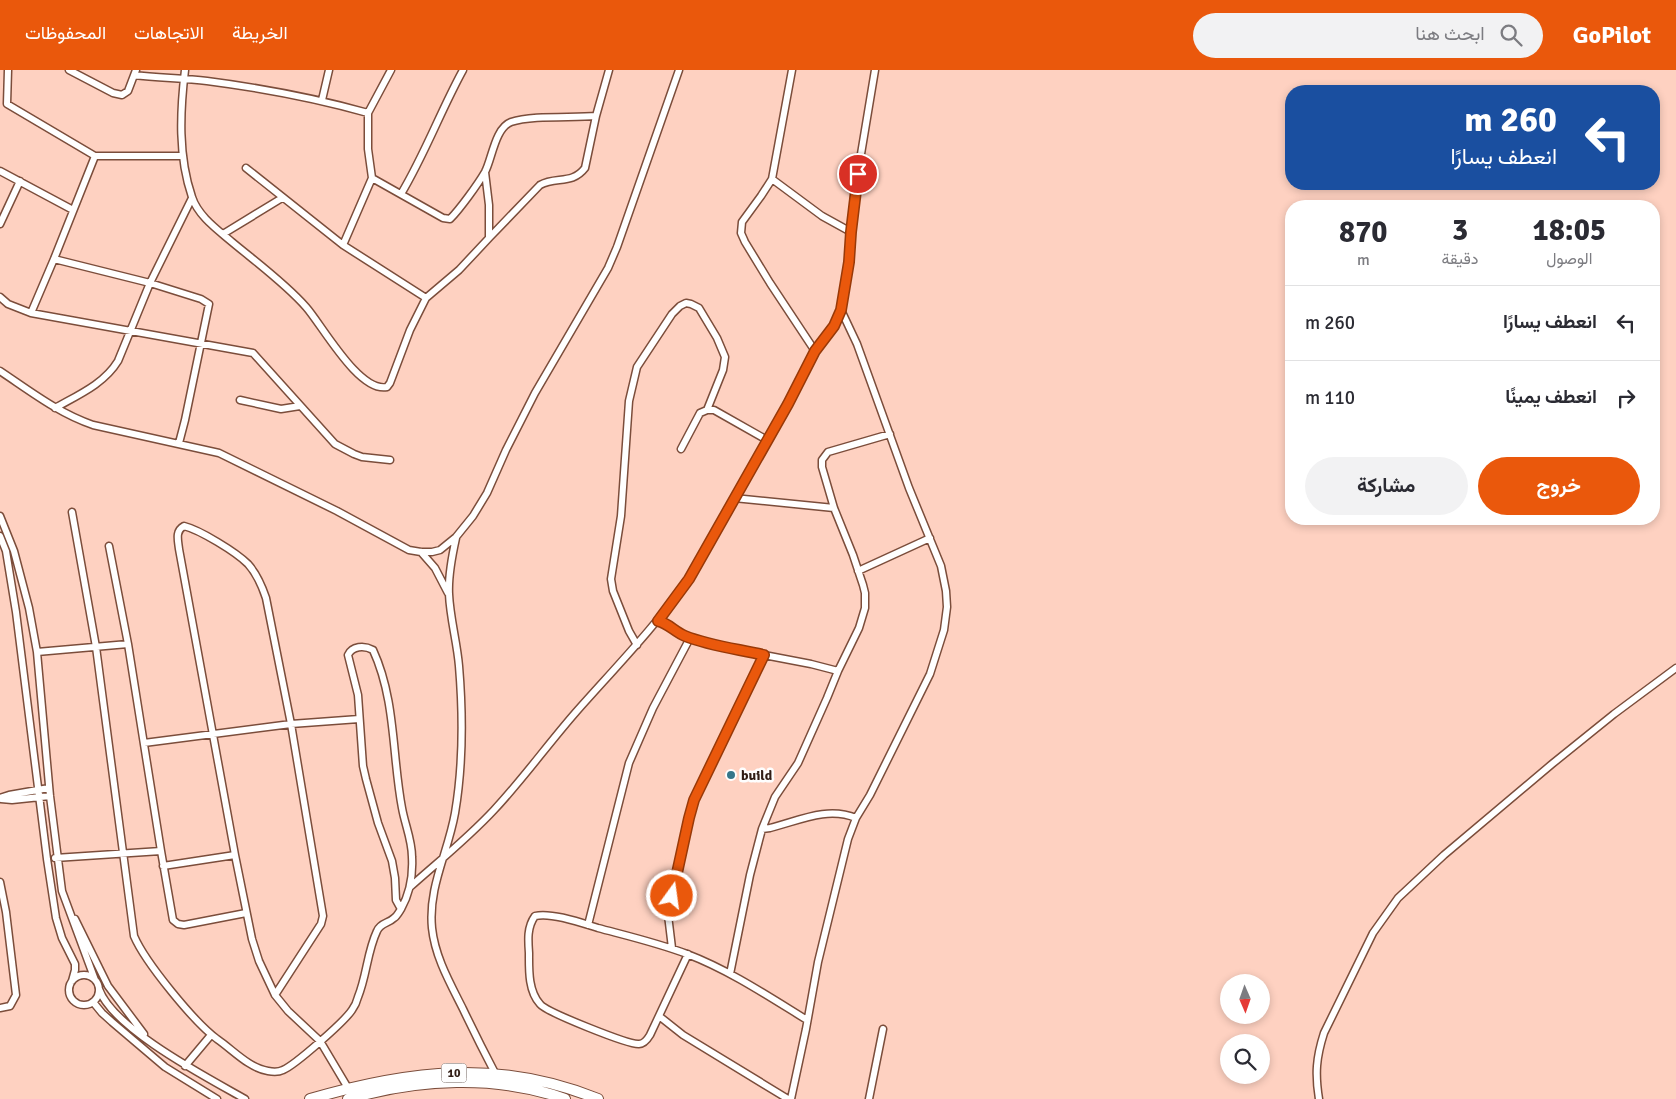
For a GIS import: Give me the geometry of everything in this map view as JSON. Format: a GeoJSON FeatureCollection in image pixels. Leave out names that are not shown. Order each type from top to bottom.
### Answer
{"type":"FeatureCollection","features":[{"type":"Feature","properties":{"kind":"highway","name":"10"},"geometry":{"type":"LineString","coordinates":[[348,1094],[406,1077],[440,1073],[494,1074],[528,1078],[572,1088],[598,1099]]}},
{"type":"Feature","properties":{"kind":"highway","name":"10"},"geometry":{"type":"LineString","coordinates":[[310,1099],[407,1086],[466,1082],[514,1086],[564,1099]]}},
{"type":"Feature","properties":{"kind":"street"},"geometry":{"type":"LineString","coordinates":[[8,70],[3,105],[95,156],[182,156]]}},
{"type":"Feature","properties":{"kind":"street"},"geometry":{"type":"LineString","coordinates":[[69,70],[122,95],[128,91],[135,72],[205,80],[322,100],[368,113]]}},
{"type":"Feature","properties":{"kind":"street"},"geometry":{"type":"LineString","coordinates":[[185,70],[180,130],[182,156],[192,198],[206,218],[303,303],[351,367],[377,387],[386,387],[390,383],[410,330],[426,298],[459,270],[540,184],[574,177],[585,168],[596,116],[609,70]]}},
{"type":"Feature","properties":{"kind":"street"},"geometry":{"type":"LineString","coordinates":[[322,100],[328,70]]}},
{"type":"Feature","properties":{"kind":"street"},"geometry":{"type":"LineString","coordinates":[[343,245],[372,178],[368,149],[368,113],[390,70]]}},
{"type":"Feature","properties":{"kind":"street"},"geometry":{"type":"LineString","coordinates":[[401,194],[417,166],[463,70]]}},
{"type":"Feature","properties":{"kind":"street"},"geometry":{"type":"LineString","coordinates":[[0,371],[55,408],[74,418],[93,425],[211,451],[233,459],[337,511],[409,550],[432,552],[440,550],[456,538],[481,505],[536,393],[608,268],[618,247],[679,70]]}},
{"type":"Feature","properties":{"kind":"street"},"geometry":{"type":"LineString","coordinates":[[792,70],[772,179],[762,196],[742,222],[741,235],[815,351]]}},
{"type":"Feature","properties":{"kind":"street"},"geometry":{"type":"LineString","coordinates":[[410,887],[492,812],[570,719],[658,621],[689,579],[788,404],[815,351],[834,326],[841,310],[849,262],[855,190],[875,70]]}},
{"type":"Feature","properties":{"kind":"street"},"geometry":{"type":"LineString","coordinates":[[372,178],[442,218],[450,219],[485,172],[493,148],[504,127],[508,124],[528,119],[596,116]]}},
{"type":"Feature","properties":{"kind":"street"},"geometry":{"type":"LineString","coordinates":[[31,312],[95,156]]}},
{"type":"Feature","properties":{"kind":"street"},"geometry":{"type":"LineString","coordinates":[[246,168],[343,245],[426,298]]}},
{"type":"Feature","properties":{"kind":"street"},"geometry":{"type":"LineString","coordinates":[[0,171],[73,210]]}},
{"type":"Feature","properties":{"kind":"street"},"geometry":{"type":"LineString","coordinates":[[485,172],[489,206],[489,238]]}},
{"type":"Feature","properties":{"kind":"street"},"geometry":{"type":"LineString","coordinates":[[772,179],[822,216],[851,232]]}},
{"type":"Feature","properties":{"kind":"street"},"geometry":{"type":"LineString","coordinates":[[0,224],[20,181]]}},
{"type":"Feature","properties":{"kind":"street"},"geometry":{"type":"LineString","coordinates":[[55,408],[105,378],[118,361],[150,283],[192,198]]}},
{"type":"Feature","properties":{"kind":"street"},"geometry":{"type":"LineString","coordinates":[[223,234],[282,198]]}},
{"type":"Feature","properties":{"kind":"street"},"geometry":{"type":"LineString","coordinates":[[54,259],[150,283],[201,299],[209,304],[178,443]]}},
{"type":"Feature","properties":{"kind":"street"},"geometry":{"type":"LineString","coordinates":[[0,297],[8,304],[31,312],[253,352],[335,444],[362,457],[390,460]]}},
{"type":"Feature","properties":{"kind":"street"},"geometry":{"type":"LineString","coordinates":[[637,645],[629,631],[612,586],[614,554],[621,516],[629,401],[637,367],[672,314],[686,303],[699,308],[717,338],[725,357],[723,370],[707,410]]}},
{"type":"Feature","properties":{"kind":"street"},"geometry":{"type":"LineString","coordinates":[[659,1016],[683,1035],[790,1099],[818,962],[848,839],[856,818],[930,674],[944,630],[947,607],[941,566],[857,344],[841,310]]}},
{"type":"Feature","properties":{"kind":"street"},"geometry":{"type":"LineString","coordinates":[[240,400],[282,409],[300,406]]}},
{"type":"Feature","properties":{"kind":"street"},"geometry":{"type":"LineString","coordinates":[[681,449],[700,413],[707,410],[714,410],[767,440]]}},
{"type":"Feature","properties":{"kind":"street"},"geometry":{"type":"LineString","coordinates":[[730,974],[750,875],[762,829],[776,797],[798,763],[859,628],[865,608],[865,594],[853,555],[834,508],[822,467],[822,460],[825,455],[837,449],[890,434]]}},
{"type":"Feature","properties":{"kind":"street"},"geometry":{"type":"LineString","coordinates":[[734,498],[834,508]]}},
{"type":"Feature","properties":{"kind":"street"},"geometry":{"type":"LineString","coordinates":[[72,512],[96,647],[133,930],[137,942],[167,985],[211,1035],[246,1061],[260,1069],[269,1071],[282,1071],[320,1041],[352,1010],[361,990],[377,929],[394,918],[401,909],[410,887],[412,852],[402,808],[389,704],[374,654],[370,648],[364,647],[351,650],[348,655],[358,695],[363,766],[378,824],[392,861],[396,900],[401,909]]}},
{"type":"Feature","properties":{"kind":"street"},"geometry":{"type":"LineString","coordinates":[[0,516],[14,550],[37,652],[49,788],[62,891],[95,980],[105,1001],[117,1014],[148,1039],[185,1066],[245,1099]]}},
{"type":"Feature","properties":{"kind":"street"},"geometry":{"type":"LineString","coordinates":[[275,995],[320,926],[323,916],[291,724],[266,598],[259,580],[248,564],[240,557],[184,526],[178,531],[178,539],[252,939],[259,961],[275,995],[288,1011],[320,1041],[348,1094]]}},
{"type":"Feature","properties":{"kind":"street"},"geometry":{"type":"LineString","coordinates":[[0,536],[6,551],[15,604],[38,798],[56,918],[62,938],[76,970],[69,991],[73,1000],[81,1005],[86,1005],[97,998],[99,989]]}},
{"type":"Feature","properties":{"kind":"street"},"geometry":{"type":"LineString","coordinates":[[456,538],[450,573],[449,596],[459,667],[460,752],[455,812],[449,842],[435,883],[432,905],[432,928],[436,949],[444,970],[494,1074]]}},
{"type":"Feature","properties":{"kind":"street"},"geometry":{"type":"LineString","coordinates":[[858,571],[930,538]]}},
{"type":"Feature","properties":{"kind":"street"},"geometry":{"type":"LineString","coordinates":[[109,546],[128,644],[160,851],[173,920],[178,924],[184,925],[246,913]]}},
{"type":"Feature","properties":{"kind":"street"},"geometry":{"type":"LineString","coordinates":[[421,552],[440,577],[449,596]]}},
{"type":"Feature","properties":{"kind":"street"},"geometry":{"type":"LineString","coordinates":[[658,621],[663,622],[679,634],[690,638],[838,671]]}},
{"type":"Feature","properties":{"kind":"street"},"geometry":{"type":"LineString","coordinates":[[588,925],[629,763],[653,708],[690,638]]}},
{"type":"Feature","properties":{"kind":"street"},"geometry":{"type":"LineString","coordinates":[[37,652],[128,644]]}},
{"type":"Feature","properties":{"kind":"street"},"geometry":{"type":"LineString","coordinates":[[672,948],[668,916],[694,800],[764,655]]}},
{"type":"Feature","properties":{"kind":"street"},"geometry":{"type":"LineString","coordinates":[[1319,1099],[1316,1069],[1324,1033],[1373,933],[1389,909],[1444,855],[1552,764],[1614,714],[1676,668]]}},
{"type":"Feature","properties":{"kind":"street"},"geometry":{"type":"LineString","coordinates":[[144,743],[291,724],[359,719]]}},
{"type":"Feature","properties":{"kind":"street"},"geometry":{"type":"LineString","coordinates":[[49,788],[0,798],[12,800],[50,796]]}},
{"type":"Feature","properties":{"kind":"street"},"geometry":{"type":"LineString","coordinates":[[762,829],[823,814],[844,814],[856,818]]}},
{"type":"Feature","properties":{"kind":"street"},"geometry":{"type":"LineString","coordinates":[[46,859],[160,851]]}},
{"type":"Feature","properties":{"kind":"street"},"geometry":{"type":"LineString","coordinates":[[163,866],[235,855]]}},
{"type":"Feature","properties":{"kind":"street"},"geometry":{"type":"LineString","coordinates":[[0,882],[6,912],[16,995],[10,1006],[0,1008]]}},
{"type":"Feature","properties":{"kind":"street"},"geometry":{"type":"LineString","coordinates":[[62,891],[108,986],[148,1039]]}},
{"type":"Feature","properties":{"kind":"street"},"geometry":{"type":"LineString","coordinates":[[688,954],[647,1040],[637,1045],[541,1006],[531,986],[528,934],[532,920],[535,916],[541,915],[588,925],[672,948],[688,954],[730,974],[807,1020]]}},
{"type":"Feature","properties":{"kind":"street"},"geometry":{"type":"LineString","coordinates":[[72,981],[86,975],[95,980]]}},
{"type":"Feature","properties":{"kind":"street"},"geometry":{"type":"LineString","coordinates":[[93,1002],[112,1022],[165,1067],[217,1099]]}},
{"type":"Feature","properties":{"kind":"street"},"geometry":{"type":"LineString","coordinates":[[868,1099],[883,1029]]}},
{"type":"Feature","properties":{"kind":"street"},"geometry":{"type":"LineString","coordinates":[[185,1066],[211,1035]]}},
{"type":"Feature","properties":{"kind":"place","name":"build"},"geometry":{"type":"Point","coordinates":[731,775]}},
{"type":"Feature","properties":{"kind":"route"},"geometry":{"type":"LineString","coordinates":[[672,896],[694,800],[758,671],[764,655],[687,637],[679,634],[663,622],[658,621],[689,579],[788,404],[815,351],[834,326],[846,291],[858,174]]}}]}
